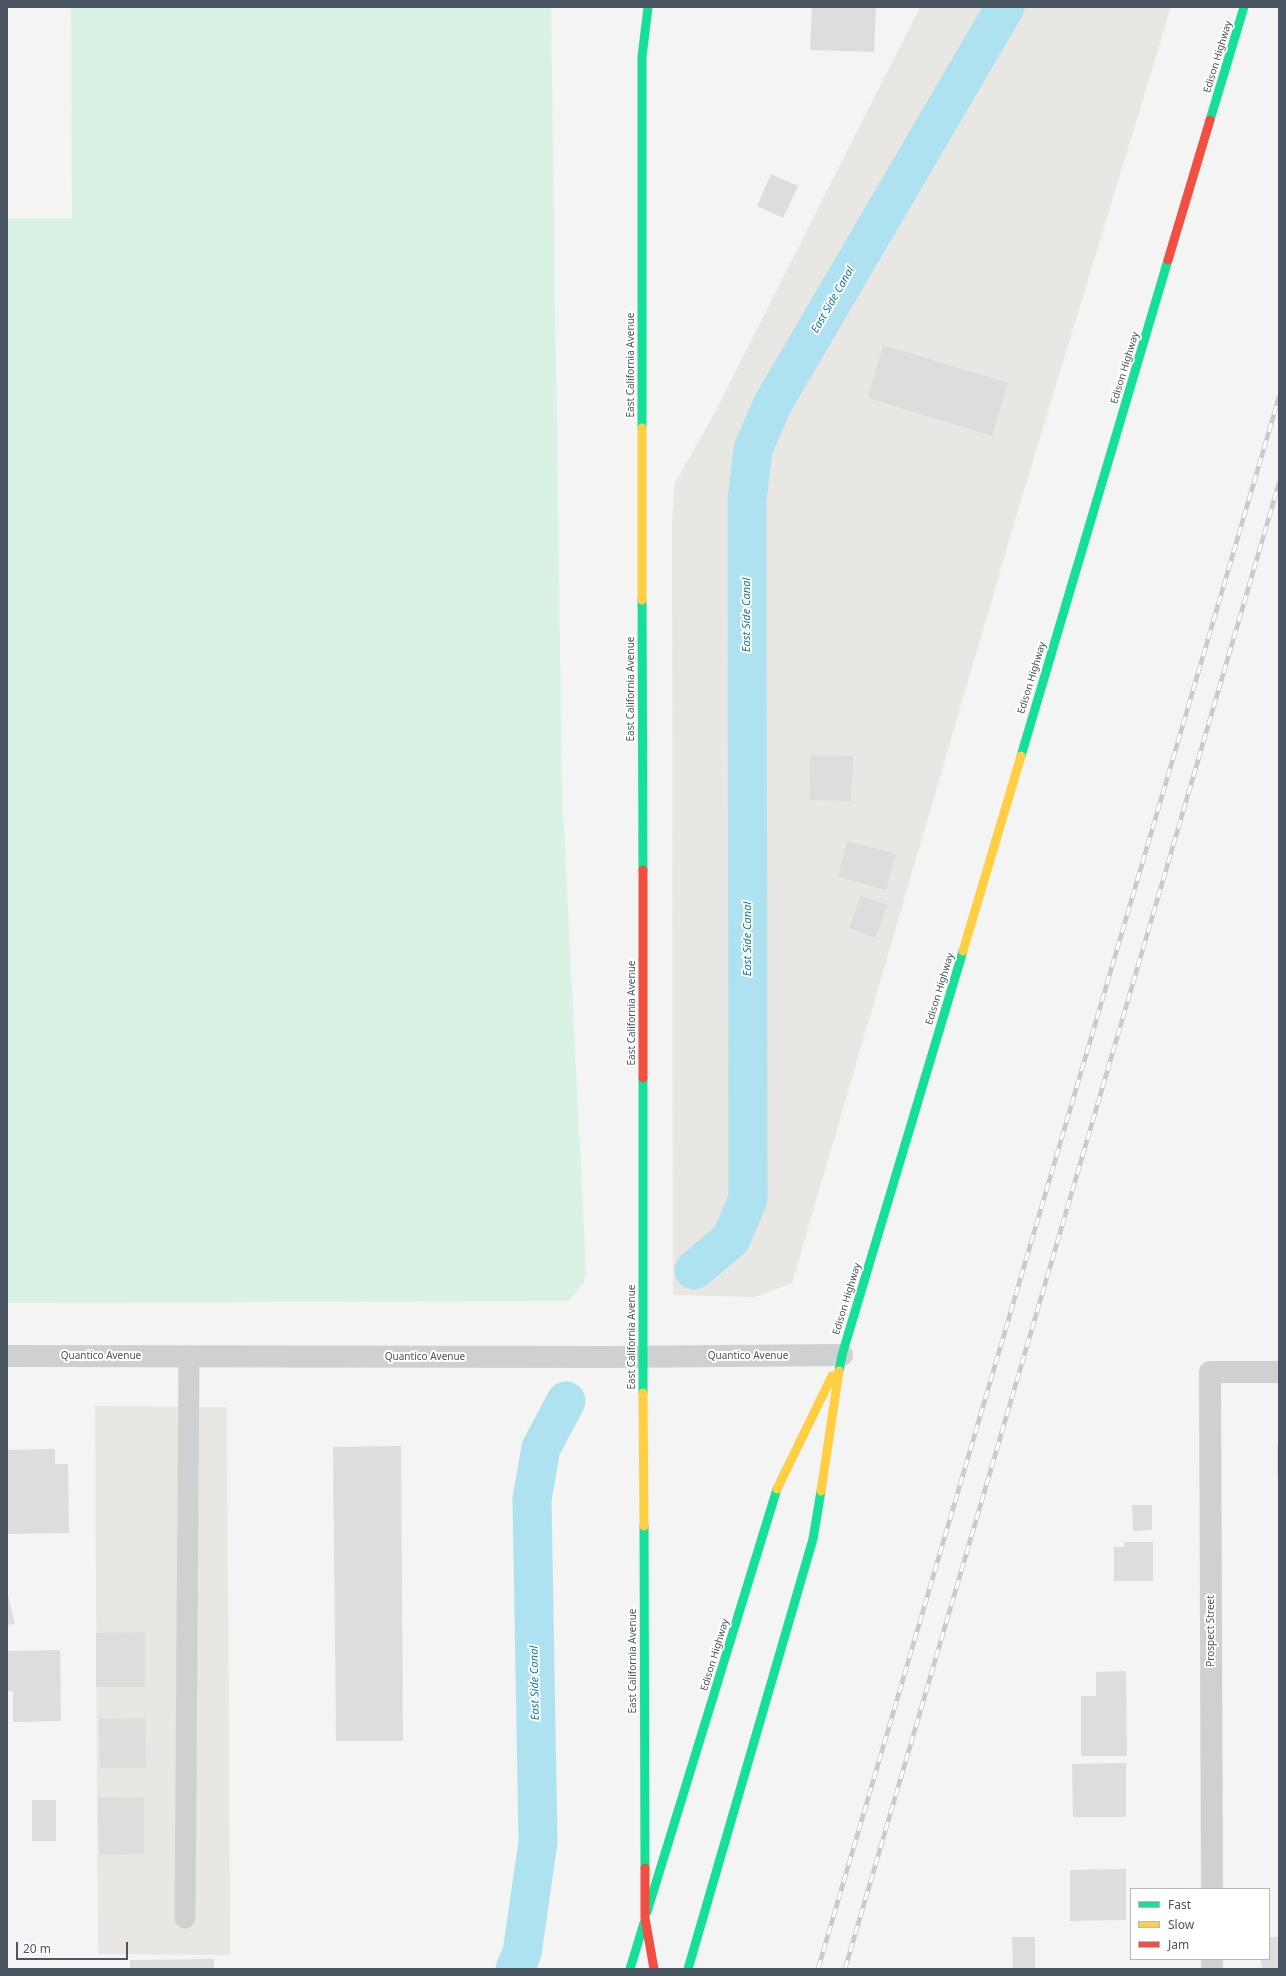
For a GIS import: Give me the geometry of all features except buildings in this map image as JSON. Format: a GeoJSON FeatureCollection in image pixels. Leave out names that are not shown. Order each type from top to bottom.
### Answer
{"type":"FeatureCollection","features":[{"type":"Feature","properties":{"kind":"main road","name":"East California Avenue"},"geometry":{"type":"LineString","coordinates":[[648,7],[642,57],[643,1357],[645,1918],[654,1969]]}},
{"type":"Feature","properties":{"kind":"main road","name":"Edison Highway"},"geometry":{"type":"LineString","coordinates":[[688,1969],[813,1539],[842,1355],[1244,7]]}},
{"type":"Feature","properties":{"kind":"main road","name":"East California Avenue"},"geometry":{"type":"LineString","coordinates":[[636,21],[642,57]]}},
{"type":"Feature","properties":{"kind":"main road","name":"Edison Highway"},"geometry":{"type":"LineString","coordinates":[[630,1969],[777,1489],[842,1355]]}},
{"type":"Feature","properties":{"kind":"street","name":"Quantico Avenue"},"geometry":{"type":"LineString","coordinates":[[7,1356],[643,1357],[842,1355]]}},
{"type":"Feature","properties":{"kind":"street","name":"Prospect Street"},"geometry":{"type":"LineString","coordinates":[[1212,1888],[1210,1372],[1279,1372]]}},
{"type":"Feature","properties":{"kind":"lane"},"geometry":{"type":"LineString","coordinates":[[185,1918],[189,1356]]}},
{"type":"Feature","properties":{"kind":"shaded area"},"geometry":{"type":"Polygon","coordinates":[[[920,7],[1171,7],[1021,500],[792,1283],[755,1297],[673,1295],[672,519],[675,483],[714,414],[920,7]]]}},
{"type":"Feature","properties":{"kind":"shaded area"},"geometry":{"type":"Polygon","coordinates":[[[95,1406],[227,1407],[230,1955],[98,1954],[95,1406]]]}},
{"type":"Feature","properties":{"kind":"green space"},"geometry":{"type":"Polygon","coordinates":[[[71,7],[551,7],[562,791],[586,1270],[584,1282],[569,1301],[7,1303],[7,218],[72,218],[71,7]]]}},
{"type":"Feature","properties":{"kind":"waterway","name":"East Side Canal"},"geometry":{"type":"LineString","coordinates":[[694,1270],[731,1239],[748,1199],[747,500],[753,449],[772,405],[1005,7]]}},
{"type":"Feature","properties":{"kind":"waterway","name":"East Side Canal"},"geometry":{"type":"LineString","coordinates":[[515,1969],[522,1953],[538,1842],[532,1499],[541,1448],[566,1401]]}},
{"type":"Feature","properties":{"kind":"railway"},"geometry":{"type":"LineString","coordinates":[[818,1969],[1279,397]]}},
{"type":"Feature","properties":{"kind":"railway"},"geometry":{"type":"LineString","coordinates":[[845,1969],[1279,483]]}},
{"type":"Feature","properties":{"kind":"traffic: fast"},"geometry":{"type":"LineString","coordinates":[[642,428],[642,57],[648,7]]}},
{"type":"Feature","properties":{"kind":"traffic: fast"},"geometry":{"type":"LineString","coordinates":[[1210,120],[1244,7]]}},
{"type":"Feature","properties":{"kind":"traffic: fast"},"geometry":{"type":"LineString","coordinates":[[1021,756],[1168,260]]}},
{"type":"Feature","properties":{"kind":"traffic: fast"},"geometry":{"type":"LineString","coordinates":[[642,600],[643,870]]}},
{"type":"Feature","properties":{"kind":"traffic: fast"},"geometry":{"type":"LineString","coordinates":[[839,1371],[842,1355],[963,951]]}},
{"type":"Feature","properties":{"kind":"traffic: fast"},"geometry":{"type":"LineString","coordinates":[[643,1078],[643,1393]]}},
{"type":"Feature","properties":{"kind":"traffic: fast"},"geometry":{"type":"LineString","coordinates":[[647,1912],[777,1489]]}},
{"type":"Feature","properties":{"kind":"traffic: fast"},"geometry":{"type":"LineString","coordinates":[[688,1969],[813,1539],[821,1491]]}},
{"type":"Feature","properties":{"kind":"traffic: fast"},"geometry":{"type":"LineString","coordinates":[[644,1526],[645,1868]]}},
{"type":"Feature","properties":{"kind":"traffic: fast"},"geometry":{"type":"LineString","coordinates":[[630,1969],[644,1923]]}},
{"type":"Feature","properties":{"kind":"traffic: slow"},"geometry":{"type":"LineString","coordinates":[[642,428],[642,600]]}},
{"type":"Feature","properties":{"kind":"traffic: slow"},"geometry":{"type":"LineString","coordinates":[[963,951],[1021,756]]}},
{"type":"Feature","properties":{"kind":"traffic: slow"},"geometry":{"type":"LineString","coordinates":[[821,1491],[839,1371]]}},
{"type":"Feature","properties":{"kind":"traffic: slow"},"geometry":{"type":"LineString","coordinates":[[777,1489],[832,1376]]}},
{"type":"Feature","properties":{"kind":"traffic: slow"},"geometry":{"type":"LineString","coordinates":[[643,1393],[644,1526]]}},
{"type":"Feature","properties":{"kind":"traffic: jam"},"geometry":{"type":"LineString","coordinates":[[1168,260],[1210,120]]}},
{"type":"Feature","properties":{"kind":"traffic: jam"},"geometry":{"type":"LineString","coordinates":[[643,870],[643,1078]]}},
{"type":"Feature","properties":{"kind":"traffic: jam"},"geometry":{"type":"LineString","coordinates":[[645,1868],[645,1918],[654,1969]]}}]}
